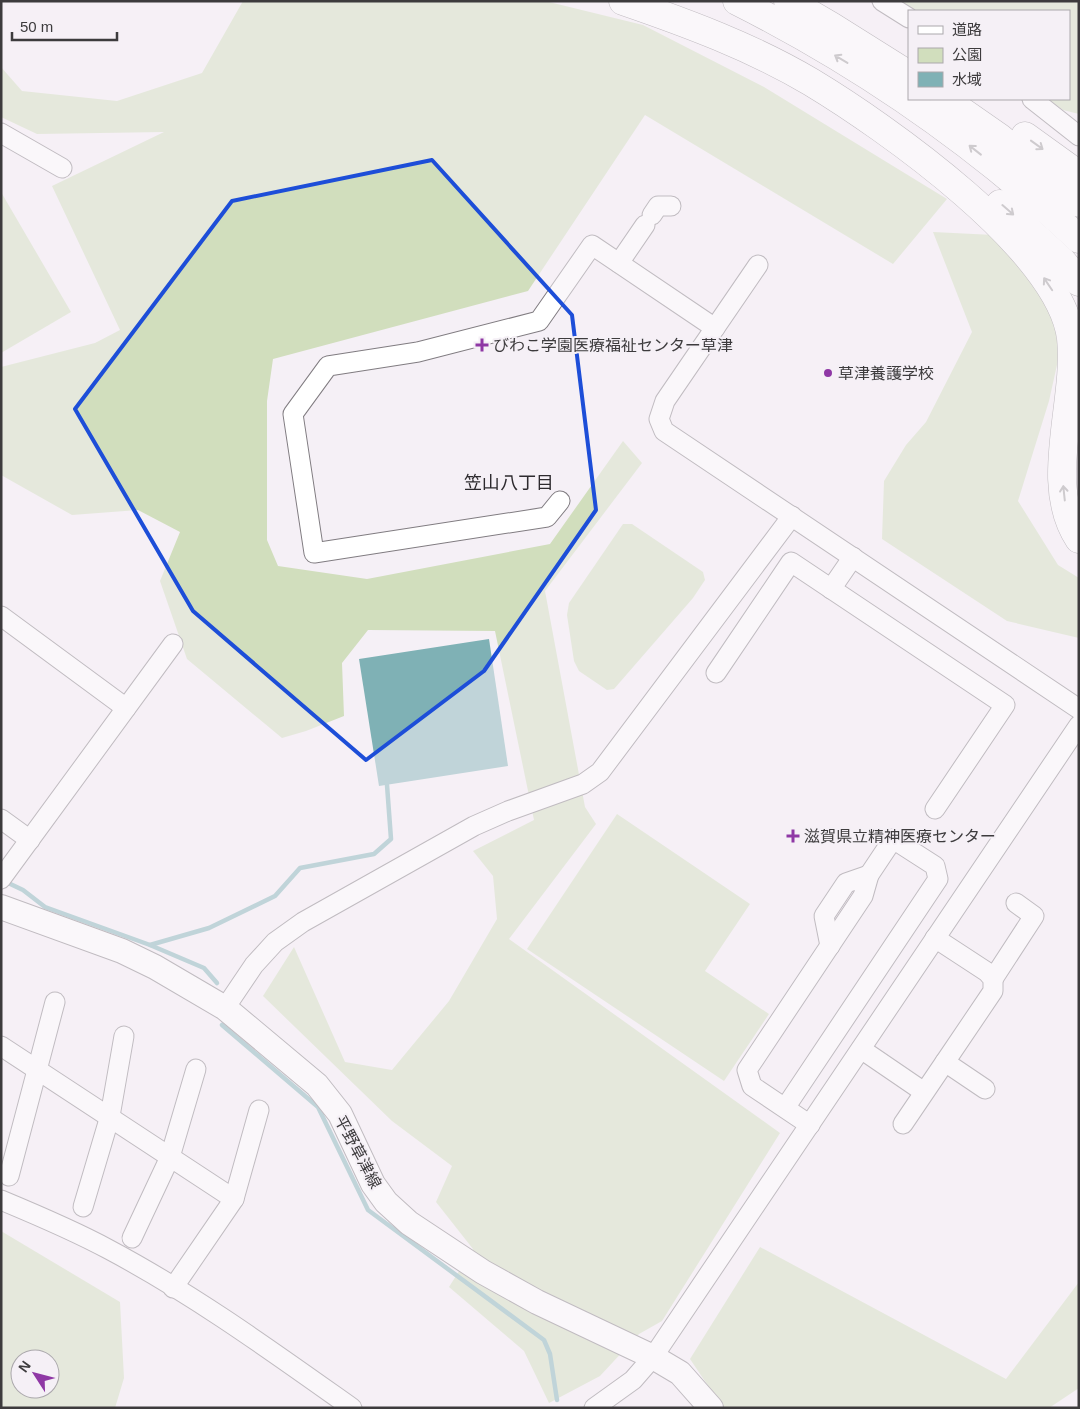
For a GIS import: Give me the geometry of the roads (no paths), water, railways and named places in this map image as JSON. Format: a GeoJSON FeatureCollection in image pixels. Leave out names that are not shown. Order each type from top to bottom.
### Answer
{"type":"FeatureCollection","features":[{"type":"Feature","properties":{"kind":"highway"},"geometry":{"type":"LineString","coordinates":[[623,1],[667,16],[750,50],[810,81],[862,115],[941,174],[1012,239],[1036,266],[1065,313],[1071,337],[1071,398],[1062,482],[1065,508],[1079,539]]}},
{"type":"Feature","properties":{"kind":"highway"},"geometry":{"type":"LineString","coordinates":[[672,1],[741,29],[791,54],[838,81],[894,120],[976,182],[1035,235],[1079,282]]}},
{"type":"Feature","properties":{"kind":"highway"},"geometry":{"type":"LineString","coordinates":[[736,1],[861,71],[940,123],[991,162],[1079,239]]}},
{"type":"Feature","properties":{"kind":"highway"},"geometry":{"type":"LineString","coordinates":[[788,1],[832,26],[908,64]]}},
{"type":"Feature","properties":{"kind":"highway"},"geometry":{"type":"LineString","coordinates":[[832,26],[908,75]]}},
{"type":"Feature","properties":{"kind":"highway"},"geometry":{"type":"LineString","coordinates":[[945,100],[1000,138],[1079,203]]}},
{"type":"Feature","properties":{"kind":"highway"},"geometry":{"type":"LineString","coordinates":[[969,100],[1022,134],[1079,175]]}},
{"type":"Feature","properties":{"kind":"highway"},"geometry":{"type":"LineString","coordinates":[[1035,235],[1056,261],[1069,282],[1079,304]]}},
{"type":"Feature","properties":{"kind":"main road","name":"平野草津線"},"geometry":{"type":"LineString","coordinates":[[1,907],[122,951],[155,967],[224,1008],[317,1085],[340,1114],[373,1184],[386,1202],[409,1223],[506,1285],[653,1357],[680,1373],[711,1408]]}},
{"type":"Feature","properties":{"kind":"street"},"geometry":{"type":"LineString","coordinates":[[882,1],[908,17]]}},
{"type":"Feature","properties":{"kind":"street"},"geometry":{"type":"LineString","coordinates":[[1033,100],[1079,136]]}},
{"type":"Feature","properties":{"kind":"street"},"geometry":{"type":"LineString","coordinates":[[1,133],[62,168]]}},
{"type":"Feature","properties":{"kind":"street"},"geometry":{"type":"LineString","coordinates":[[619,264],[658,206],[671,206]]}},
{"type":"Feature","properties":{"kind":"street"},"geometry":{"type":"LineString","coordinates":[[560,500],[547,517],[314,553],[293,414],[328,366],[418,352],[538,321],[592,246],[715,328]]}},
{"type":"Feature","properties":{"kind":"street"},"geometry":{"type":"LineString","coordinates":[[758,265],[665,401],[659,418],[664,431],[1079,709]]}},
{"type":"Feature","properties":{"kind":"street"},"geometry":{"type":"LineString","coordinates":[[224,1008],[254,965],[275,942],[304,922],[474,826],[508,810],[583,784],[600,772],[792,516]]}},
{"type":"Feature","properties":{"kind":"street"},"geometry":{"type":"LineString","coordinates":[[831,589],[853,557]]}},
{"type":"Feature","properties":{"kind":"street"},"geometry":{"type":"LineString","coordinates":[[716,673],[790,562],[1005,705],[935,809]]}},
{"type":"Feature","properties":{"kind":"street"},"geometry":{"type":"LineString","coordinates":[[1,616],[126,708]]}},
{"type":"Feature","properties":{"kind":"street"},"geometry":{"type":"LineString","coordinates":[[4,875],[173,644]]}},
{"type":"Feature","properties":{"kind":"street"},"geometry":{"type":"LineString","coordinates":[[594,1408],[633,1380],[653,1357],[1079,725]]}},
{"type":"Feature","properties":{"kind":"street"},"geometry":{"type":"LineString","coordinates":[[1,819],[30,840]]}},
{"type":"Feature","properties":{"kind":"street"},"geometry":{"type":"LineString","coordinates":[[785,1108],[938,879],[935,866],[893,840],[869,875],[846,883],[824,916],[830,946],[747,1070],[752,1086],[785,1108],[810,1124]]}},
{"type":"Feature","properties":{"kind":"street"},"geometry":{"type":"LineString","coordinates":[[992,979],[1034,916],[1016,903]]}},
{"type":"Feature","properties":{"kind":"street"},"geometry":{"type":"LineString","coordinates":[[902,1124],[993,991],[992,979],[986,972],[935,938]]}},
{"type":"Feature","properties":{"kind":"street"},"geometry":{"type":"LineString","coordinates":[[9,1176],[55,1002]]}},
{"type":"Feature","properties":{"kind":"street"},"geometry":{"type":"LineString","coordinates":[[83,1207],[110,1116],[124,1036]]}},
{"type":"Feature","properties":{"kind":"street"},"geometry":{"type":"LineString","coordinates":[[1,1046],[234,1199]]}},
{"type":"Feature","properties":{"kind":"street"},"geometry":{"type":"LineString","coordinates":[[861,1049],[924,1092]]}},
{"type":"Feature","properties":{"kind":"street"},"geometry":{"type":"LineString","coordinates":[[945,1062],[986,1089]]}},
{"type":"Feature","properties":{"kind":"street"},"geometry":{"type":"LineString","coordinates":[[132,1238],[170,1157],[196,1069]]}},
{"type":"Feature","properties":{"kind":"street"},"geometry":{"type":"LineString","coordinates":[[174,1288],[234,1199],[259,1110]]}},
{"type":"Feature","properties":{"kind":"street"},"geometry":{"type":"LineString","coordinates":[[1,1200],[109,1249],[174,1288],[280,1357],[352,1408]]}},
{"type":"Feature","properties":{"kind":"water"},"geometry":{"type":"Polygon","coordinates":[[[489,639],[508,766],[379,786],[359,659],[489,639]]]}},
{"type":"Feature","properties":{"kind":"waterway"},"geometry":{"type":"LineString","coordinates":[[4,881],[23,890],[45,907],[150,945],[209,928],[275,896],[300,868],[374,854],[391,839],[387,785]]}},
{"type":"Feature","properties":{"kind":"waterway"},"geometry":{"type":"LineString","coordinates":[[150,945],[204,968],[217,983]]}},
{"type":"Feature","properties":{"kind":"waterway"},"geometry":{"type":"LineString","coordinates":[[222,1025],[318,1107],[368,1210],[544,1340],[550,1354],[557,1400]]}},
{"type":"Feature","properties":{"kind":"place","name":"びわこ学園医療福祉センター草津"},"geometry":{"type":"Point","coordinates":[482,345]}},
{"type":"Feature","properties":{"kind":"place","name":"草津養護学校"},"geometry":{"type":"Point","coordinates":[828,373]}},
{"type":"Feature","properties":{"kind":"place","name":"滋賀県立精神医療センター"},"geometry":{"type":"Point","coordinates":[793,836]}},
{"type":"Feature","properties":{"kind":"district","name":"笠山八丁目"},"geometry":{"type":"Point","coordinates":[509,483]}}]}
